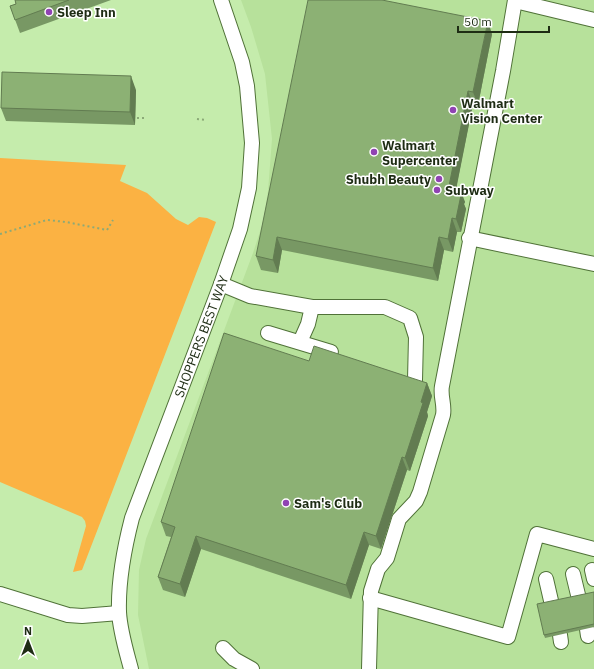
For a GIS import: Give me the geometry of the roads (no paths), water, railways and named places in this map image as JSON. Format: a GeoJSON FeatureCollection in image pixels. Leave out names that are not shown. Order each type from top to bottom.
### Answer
{"type":"FeatureCollection","features":[{"type":"Feature","properties":{"kind":"street","name":"SHOPPERS BEST WAY"},"geometry":{"type":"LineString","coordinates":[[131,669],[119,613],[121,570],[132,518],[221,284],[240,229],[249,188],[252,143],[251,118],[242,62],[221,0]]}},
{"type":"Feature","properties":{"kind":"street"},"geometry":{"type":"LineString","coordinates":[[369,669],[371,591],[378,568],[387,558],[400,520],[416,501],[420,492],[445,406],[441,392],[442,386],[469,238],[503,71],[515,0],[594,20]]}},
{"type":"Feature","properties":{"kind":"street"},"geometry":{"type":"LineString","coordinates":[[469,238],[594,264]]}},
{"type":"Feature","properties":{"kind":"street"},"geometry":{"type":"LineString","coordinates":[[221,284],[250,296],[312,307],[385,307],[410,318],[416,337],[415,380]]}},
{"type":"Feature","properties":{"kind":"street"},"geometry":{"type":"LineString","coordinates":[[300,342],[308,324],[312,307]]}},
{"type":"Feature","properties":{"kind":"street"},"geometry":{"type":"LineString","coordinates":[[268,333],[343,356]]}},
{"type":"Feature","properties":{"kind":"street"},"geometry":{"type":"LineString","coordinates":[[400,375],[442,386]]}},
{"type":"Feature","properties":{"kind":"street"},"geometry":{"type":"LineString","coordinates":[[370,598],[508,637],[537,534],[594,549]]}},
{"type":"Feature","properties":{"kind":"street"},"geometry":{"type":"LineString","coordinates":[[573,574],[579,599]]}},
{"type":"Feature","properties":{"kind":"street"},"geometry":{"type":"LineString","coordinates":[[546,579],[552,605]]}},
{"type":"Feature","properties":{"kind":"street"},"geometry":{"type":"LineString","coordinates":[[0,594],[68,615],[82,616],[119,613]]}},
{"type":"Feature","properties":{"kind":"street"},"geometry":{"type":"LineString","coordinates":[[223,648],[234,659],[252,669]]}},
{"type":"Feature","properties":{"kind":"place","name":"Sleep Inn"},"geometry":{"type":"Point","coordinates":[49,12]}},
{"type":"Feature","properties":{"kind":"place","name":"Walmart Vision Center"},"geometry":{"type":"Point","coordinates":[453,110]}},
{"type":"Feature","properties":{"kind":"place","name":"Walmart Supercenter"},"geometry":{"type":"Point","coordinates":[374,152]}},
{"type":"Feature","properties":{"kind":"place","name":"Shubh Beauty"},"geometry":{"type":"Point","coordinates":[439,179]}},
{"type":"Feature","properties":{"kind":"place","name":"Subway"},"geometry":{"type":"Point","coordinates":[437,190]}},
{"type":"Feature","properties":{"kind":"place","name":"Sam's Club"},"geometry":{"type":"Point","coordinates":[286,503]}}]}
